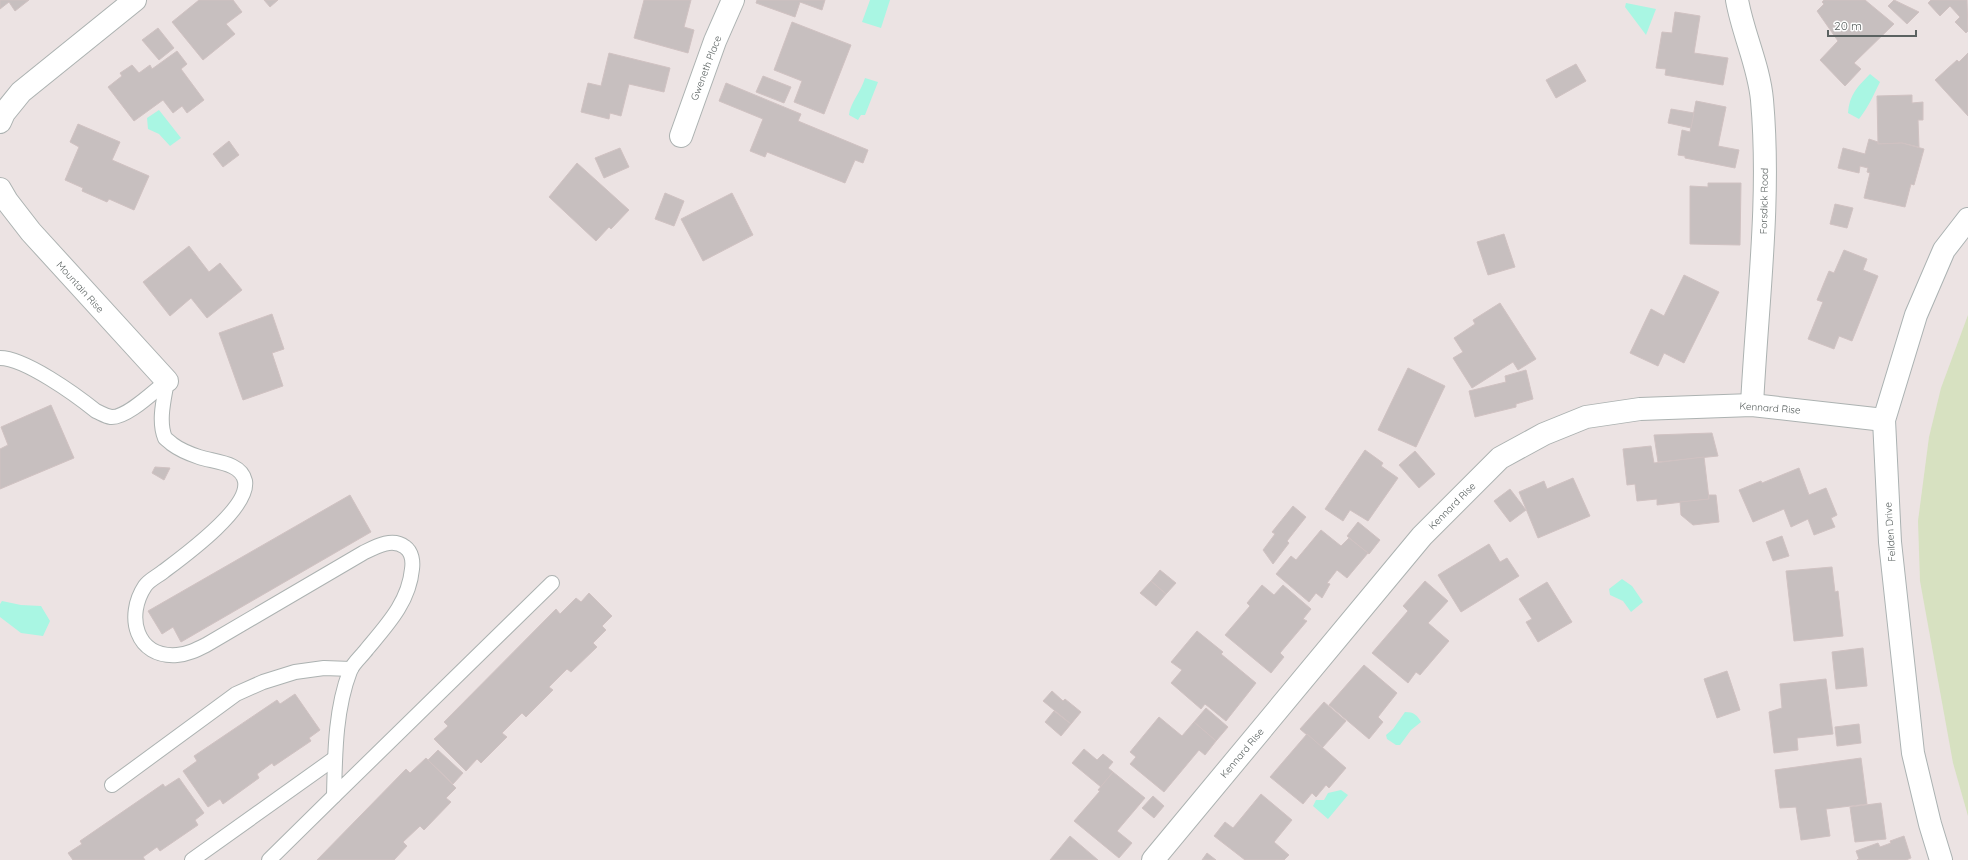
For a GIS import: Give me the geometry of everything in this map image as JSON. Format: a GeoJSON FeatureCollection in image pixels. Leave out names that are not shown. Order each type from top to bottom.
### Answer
{"type":"FeatureCollection","features":[{"type":"Feature","properties":{"kind":"street"},"geometry":{"type":"LineString","coordinates":[[0,122],[4,113],[21,92],[135,0]]}},
{"type":"Feature","properties":{"kind":"street","name":"Gweneth Place"},"geometry":{"type":"LineString","coordinates":[[681,136],[715,41],[733,0]]}},
{"type":"Feature","properties":{"kind":"street","name":"Forsdick Road"},"geometry":{"type":"LineString","coordinates":[[1737,0],[1762,98],[1765,154],[1764,241],[1757,315],[1752,405]]}},
{"type":"Feature","properties":{"kind":"street","name":"Mountain Rise"},"geometry":{"type":"LineString","coordinates":[[2,198],[36,238],[167,381]]}},
{"type":"Feature","properties":{"kind":"street","name":"Feilden Drive"},"geometry":{"type":"LineString","coordinates":[[1942,860],[1930,824],[1913,753],[1890,542],[1884,420],[1916,315],[1944,250],[1968,219]]}},
{"type":"Feature","properties":{"kind":"street","name":"Kennard Rise"},"geometry":{"type":"LineString","coordinates":[[1153,860],[1422,536],[1500,458],[1544,434],[1586,417],[1640,409],[1752,405],[1884,420]]}},
{"type":"Feature","properties":{"kind":"lane"},"geometry":{"type":"LineString","coordinates":[[0,358],[16,363],[48,377],[96,411],[111,417],[120,415],[134,407],[167,381]]}},
{"type":"Feature","properties":{"kind":"lane"},"geometry":{"type":"LineString","coordinates":[[167,381],[162,423],[166,439],[179,449],[200,458],[230,466],[241,472],[245,481],[244,493],[214,531],[146,585],[139,599],[135,620],[137,632],[144,644],[156,652],[168,654],[189,653],[298,593],[363,553],[388,543],[398,543],[406,547],[410,553],[413,563],[411,575],[405,595],[394,617],[351,669],[342,699],[335,758],[334,796]]}},
{"type":"Feature","properties":{"kind":"lane"},"geometry":{"type":"LineString","coordinates":[[269,860],[552,583]]}},
{"type":"Feature","properties":{"kind":"lane"},"geometry":{"type":"LineString","coordinates":[[112,785],[204,717],[243,691],[263,682],[295,672],[324,668],[351,669]]}},
{"type":"Feature","properties":{"kind":"lane"},"geometry":{"type":"LineString","coordinates":[[192,860],[335,758]]}},
{"type":"Feature","properties":{"kind":"shaded area"},"geometry":{"type":"Polygon","coordinates":[[[870,0],[890,0],[881,28],[862,22],[870,0]]]}},
{"type":"Feature","properties":{"kind":"shaded area"},"geometry":{"type":"Polygon","coordinates":[[[1626,3],[1656,9],[1646,35],[1625,7],[1626,3]]]}},
{"type":"Feature","properties":{"kind":"shaded area"},"geometry":{"type":"Polygon","coordinates":[[[1870,74],[1880,82],[1859,119],[1848,113],[1850,101],[1855,91],[1870,74]]]}},
{"type":"Feature","properties":{"kind":"shaded area"},"geometry":{"type":"Polygon","coordinates":[[[865,78],[878,82],[865,115],[861,115],[858,120],[849,115],[851,106],[865,78]]]}},
{"type":"Feature","properties":{"kind":"shaded area"},"geometry":{"type":"Polygon","coordinates":[[[159,110],[181,138],[170,146],[159,134],[148,129],[147,118],[159,110]]]}},
{"type":"Feature","properties":{"kind":"shaded area"},"geometry":{"type":"Polygon","coordinates":[[[1968,315],[1968,816],[1953,763],[1920,581],[1918,521],[1929,437],[1941,388],[1968,315]]]}},
{"type":"Feature","properties":{"kind":"shaded area"},"geometry":{"type":"Polygon","coordinates":[[[1622,579],[1632,586],[1643,602],[1631,612],[1623,601],[1610,595],[1609,589],[1622,579]]]}},
{"type":"Feature","properties":{"kind":"shaded area"},"geometry":{"type":"Polygon","coordinates":[[[2,601],[21,605],[41,606],[50,621],[43,636],[21,633],[0,617],[0,604],[2,601]]]}},
{"type":"Feature","properties":{"kind":"shaded area"},"geometry":{"type":"Polygon","coordinates":[[[1405,712],[1415,714],[1421,722],[1411,730],[1400,745],[1396,745],[1387,739],[1386,735],[1393,729],[1405,712]]]}},
{"type":"Feature","properties":{"kind":"shaded area"},"geometry":{"type":"Polygon","coordinates":[[[1341,790],[1348,795],[1328,819],[1313,806],[1316,800],[1324,800],[1328,793],[1341,790]]]}},
{"type":"Feature","properties":{"kind":"building"},"geometry":{"type":"Polygon","coordinates":[[[0,0],[29,0],[15,11],[9,2],[0,9],[0,0]]]}},
{"type":"Feature","properties":{"kind":"building"},"geometry":{"type":"Polygon","coordinates":[[[199,0],[233,0],[242,12],[226,24],[235,34],[203,60],[172,22],[199,0]]]}},
{"type":"Feature","properties":{"kind":"building"},"geometry":{"type":"Polygon","coordinates":[[[264,0],[278,0],[270,7],[264,0]]]}},
{"type":"Feature","properties":{"kind":"building"},"geometry":{"type":"Polygon","coordinates":[[[644,0],[691,0],[684,27],[694,30],[688,53],[634,38],[644,0]]]}},
{"type":"Feature","properties":{"kind":"building"},"geometry":{"type":"Polygon","coordinates":[[[757,0],[825,0],[822,10],[800,2],[795,17],[756,3],[757,0]]]}},
{"type":"Feature","properties":{"kind":"building"},"geometry":{"type":"Polygon","coordinates":[[[1824,0],[1865,0],[1894,24],[1854,63],[1861,69],[1845,86],[1820,60],[1838,41],[1817,11],[1824,4],[1822,2],[1824,0]]]}},
{"type":"Feature","properties":{"kind":"building"},"geometry":{"type":"Polygon","coordinates":[[[1894,0],[1919,12],[1907,24],[1888,6],[1894,0]]]}},
{"type":"Feature","properties":{"kind":"building"},"geometry":{"type":"Polygon","coordinates":[[[1931,0],[1967,0],[1968,31],[1966,33],[1955,22],[1960,17],[1950,6],[1940,16],[1928,3],[1931,0]]]}},
{"type":"Feature","properties":{"kind":"building"},"geometry":{"type":"Polygon","coordinates":[[[1675,12],[1700,16],[1694,53],[1728,58],[1723,85],[1665,75],[1666,69],[1656,68],[1662,32],[1672,33],[1675,12]]]}},
{"type":"Feature","properties":{"kind":"building"},"geometry":{"type":"Polygon","coordinates":[[[792,22],[851,45],[824,114],[794,102],[802,81],[774,70],[792,22]]]}},
{"type":"Feature","properties":{"kind":"building"},"geometry":{"type":"Polygon","coordinates":[[[158,28],[174,48],[159,60],[142,40],[158,28]]]}},
{"type":"Feature","properties":{"kind":"building"},"geometry":{"type":"Polygon","coordinates":[[[177,51],[187,64],[181,69],[204,100],[187,113],[182,106],[173,113],[163,100],[134,121],[108,87],[122,76],[120,73],[132,65],[139,73],[150,65],[152,69],[177,51]]]}},
{"type":"Feature","properties":{"kind":"building"},"geometry":{"type":"Polygon","coordinates":[[[609,53],[670,68],[664,92],[629,84],[621,116],[610,113],[609,119],[581,112],[588,83],[601,86],[609,53]]]}},
{"type":"Feature","properties":{"kind":"building"},"geometry":{"type":"Polygon","coordinates":[[[1968,53],[1968,116],[1935,80],[1957,60],[1959,62],[1968,53]]]}},
{"type":"Feature","properties":{"kind":"building"},"geometry":{"type":"Polygon","coordinates":[[[1576,64],[1586,81],[1556,98],[1546,80],[1576,64]]]}},
{"type":"Feature","properties":{"kind":"building"},"geometry":{"type":"Polygon","coordinates":[[[763,76],[791,87],[784,103],[756,92],[763,76]]]}},
{"type":"Feature","properties":{"kind":"building"},"geometry":{"type":"Polygon","coordinates":[[[726,83],[801,114],[798,121],[868,150],[863,163],[855,160],[845,183],[767,152],[765,157],[750,151],[763,119],[719,101],[726,83]]]}},
{"type":"Feature","properties":{"kind":"building"},"geometry":{"type":"Polygon","coordinates":[[[1912,95],[1912,103],[1923,102],[1923,120],[1918,120],[1919,147],[1902,143],[1878,144],[1877,96],[1912,95]]]}},
{"type":"Feature","properties":{"kind":"building"},"geometry":{"type":"Polygon","coordinates":[[[1696,101],[1726,107],[1718,146],[1739,150],[1735,168],[1685,158],[1685,156],[1678,155],[1682,130],[1690,132],[1696,101]]]}},
{"type":"Feature","properties":{"kind":"building"},"geometry":{"type":"Polygon","coordinates":[[[1671,109],[1694,113],[1691,128],[1668,123],[1671,109]]]}},
{"type":"Feature","properties":{"kind":"building"},"geometry":{"type":"Polygon","coordinates":[[[78,124],[120,142],[112,160],[149,176],[134,210],[109,199],[107,202],[82,191],[83,188],[65,180],[79,147],[70,142],[78,124]]]}},
{"type":"Feature","properties":{"kind":"building"},"geometry":{"type":"Polygon","coordinates":[[[1869,139],[1878,142],[1878,144],[1902,143],[1924,149],[1914,185],[1911,184],[1905,207],[1864,198],[1870,173],[1867,172],[1868,168],[1860,166],[1859,173],[1838,168],[1843,148],[1865,154],[1869,139]]]}},
{"type":"Feature","properties":{"kind":"building"},"geometry":{"type":"Polygon","coordinates":[[[229,141],[239,155],[223,167],[213,154],[229,141]]]}},
{"type":"Feature","properties":{"kind":"building"},"geometry":{"type":"Polygon","coordinates":[[[620,148],[629,167],[604,178],[595,158],[620,148]]]}},
{"type":"Feature","properties":{"kind":"building"},"geometry":{"type":"Polygon","coordinates":[[[577,163],[629,210],[611,229],[609,227],[596,241],[549,197],[577,163]]]}},
{"type":"Feature","properties":{"kind":"building"},"geometry":{"type":"Polygon","coordinates":[[[1708,183],[1741,183],[1740,245],[1690,244],[1690,186],[1708,187],[1708,183]]]}},
{"type":"Feature","properties":{"kind":"building"},"geometry":{"type":"Polygon","coordinates":[[[665,193],[684,201],[674,226],[655,219],[665,193]]]}},
{"type":"Feature","properties":{"kind":"building"},"geometry":{"type":"Polygon","coordinates":[[[732,193],[753,235],[703,261],[681,219],[732,193]]]}},
{"type":"Feature","properties":{"kind":"building"},"geometry":{"type":"Polygon","coordinates":[[[1835,204],[1853,208],[1847,228],[1830,224],[1835,204]]]}},
{"type":"Feature","properties":{"kind":"building"},"geometry":{"type":"Polygon","coordinates":[[[1504,234],[1515,267],[1488,275],[1477,242],[1504,234]]]}},
{"type":"Feature","properties":{"kind":"building"},"geometry":{"type":"Polygon","coordinates":[[[189,246],[209,272],[220,263],[242,290],[207,318],[191,298],[170,316],[143,282],[189,246]]]}},
{"type":"Feature","properties":{"kind":"building"},"geometry":{"type":"Polygon","coordinates":[[[1844,250],[1867,259],[1863,270],[1878,276],[1852,341],[1839,336],[1834,349],[1808,339],[1823,302],[1817,300],[1829,271],[1834,273],[1844,250]]]}},
{"type":"Feature","properties":{"kind":"building"},"geometry":{"type":"Polygon","coordinates":[[[1684,275],[1719,292],[1684,363],[1664,353],[1658,366],[1630,353],[1651,309],[1664,316],[1684,275]]]}},
{"type":"Feature","properties":{"kind":"building"},"geometry":{"type":"Polygon","coordinates":[[[1500,303],[1536,359],[1518,370],[1513,362],[1472,388],[1453,358],[1463,352],[1454,338],[1475,324],[1473,320],[1500,303]]]}},
{"type":"Feature","properties":{"kind":"building"},"geometry":{"type":"Polygon","coordinates":[[[272,314],[284,349],[272,353],[283,386],[243,400],[219,333],[272,314]]]}},
{"type":"Feature","properties":{"kind":"building"},"geometry":{"type":"Polygon","coordinates":[[[1408,368],[1445,386],[1416,447],[1378,430],[1408,368]]]}},
{"type":"Feature","properties":{"kind":"building"},"geometry":{"type":"Polygon","coordinates":[[[1526,370],[1533,399],[1516,404],[1516,407],[1475,417],[1469,391],[1506,382],[1505,376],[1526,370]]]}},
{"type":"Feature","properties":{"kind":"building"},"geometry":{"type":"Polygon","coordinates":[[[51,405],[74,458],[0,489],[0,449],[8,445],[1,427],[51,405]]]}},
{"type":"Feature","properties":{"kind":"building"},"geometry":{"type":"Polygon","coordinates":[[[1712,433],[1718,456],[1658,462],[1654,435],[1712,433]]]}},
{"type":"Feature","properties":{"kind":"building"},"geometry":{"type":"Polygon","coordinates":[[[1651,446],[1654,463],[1704,457],[1709,499],[1657,505],[1657,499],[1637,501],[1635,484],[1627,485],[1623,449],[1651,446]]]}},
{"type":"Feature","properties":{"kind":"building"},"geometry":{"type":"Polygon","coordinates":[[[1365,450],[1383,463],[1381,466],[1398,478],[1368,521],[1350,510],[1343,521],[1325,509],[1365,450]]]}},
{"type":"Feature","properties":{"kind":"building"},"geometry":{"type":"Polygon","coordinates":[[[1415,451],[1435,474],[1419,488],[1399,465],[1415,451]]]}},
{"type":"Feature","properties":{"kind":"building"},"geometry":{"type":"Polygon","coordinates":[[[155,467],[170,468],[164,480],[152,473],[155,467]]]}},
{"type":"Feature","properties":{"kind":"building"},"geometry":{"type":"Polygon","coordinates":[[[1799,468],[1809,495],[1826,488],[1837,515],[1831,518],[1835,527],[1814,535],[1808,519],[1791,527],[1784,509],[1753,522],[1739,490],[1761,481],[1762,483],[1799,468]]]}},
{"type":"Feature","properties":{"kind":"building"},"geometry":{"type":"Polygon","coordinates":[[[1573,478],[1590,516],[1538,538],[1519,492],[1544,481],[1547,489],[1573,478]]]}},
{"type":"Feature","properties":{"kind":"building"},"geometry":{"type":"Polygon","coordinates":[[[1510,489],[1526,510],[1510,522],[1494,501],[1510,489]]]}},
{"type":"Feature","properties":{"kind":"building"},"geometry":{"type":"Polygon","coordinates":[[[350,495],[371,532],[181,642],[173,627],[162,634],[148,611],[350,495]]]}},
{"type":"Feature","properties":{"kind":"building"},"geometry":{"type":"Polygon","coordinates":[[[1709,495],[1716,495],[1719,522],[1693,525],[1681,515],[1680,502],[1709,499],[1709,495]]]}},
{"type":"Feature","properties":{"kind":"building"},"geometry":{"type":"Polygon","coordinates":[[[1293,506],[1306,517],[1287,541],[1289,543],[1273,564],[1263,550],[1275,534],[1272,532],[1293,506]]]}},
{"type":"Feature","properties":{"kind":"building"},"geometry":{"type":"Polygon","coordinates":[[[1358,522],[1380,540],[1369,554],[1347,536],[1358,522]]]}},
{"type":"Feature","properties":{"kind":"building"},"geometry":{"type":"Polygon","coordinates":[[[1321,530],[1341,546],[1349,538],[1368,553],[1347,578],[1337,570],[1327,583],[1330,584],[1322,598],[1316,593],[1309,602],[1276,574],[1291,556],[1296,560],[1321,530]]]}},
{"type":"Feature","properties":{"kind":"building"},"geometry":{"type":"Polygon","coordinates":[[[1782,536],[1789,556],[1773,561],[1766,542],[1782,536]]]}},
{"type":"Feature","properties":{"kind":"building"},"geometry":{"type":"Polygon","coordinates":[[[1489,544],[1500,562],[1507,558],[1519,576],[1461,612],[1438,575],[1489,544]]]}},
{"type":"Feature","properties":{"kind":"building"},"geometry":{"type":"Polygon","coordinates":[[[1832,567],[1835,592],[1838,591],[1843,636],[1794,641],[1786,571],[1832,567]]]}},
{"type":"Feature","properties":{"kind":"building"},"geometry":{"type":"Polygon","coordinates":[[[1160,570],[1176,583],[1166,594],[1151,581],[1160,570]]]}},
{"type":"Feature","properties":{"kind":"building"},"geometry":{"type":"Polygon","coordinates":[[[1151,581],[1166,594],[1156,606],[1140,593],[1151,581]]]}},
{"type":"Feature","properties":{"kind":"building"},"geometry":{"type":"Polygon","coordinates":[[[1425,581],[1448,601],[1428,623],[1449,641],[1420,675],[1416,672],[1408,683],[1372,653],[1408,611],[1403,606],[1425,581]]]}},
{"type":"Feature","properties":{"kind":"building"},"geometry":{"type":"Polygon","coordinates":[[[1547,582],[1572,622],[1538,642],[1526,622],[1532,619],[1519,599],[1547,582]]]}},
{"type":"Feature","properties":{"kind":"building"},"geometry":{"type":"Polygon","coordinates":[[[1262,585],[1274,595],[1283,585],[1311,609],[1303,619],[1307,621],[1280,653],[1284,657],[1271,673],[1225,635],[1250,606],[1247,603],[1262,585]]]}},
{"type":"Feature","properties":{"kind":"building"},"geometry":{"type":"Polygon","coordinates":[[[589,593],[612,616],[602,626],[606,630],[593,643],[597,647],[571,672],[567,669],[549,687],[553,690],[526,717],[522,713],[502,733],[507,737],[481,763],[477,759],[466,771],[434,739],[448,726],[444,722],[556,609],[560,614],[576,598],[581,602],[589,593]]]}},
{"type":"Feature","properties":{"kind":"building"},"geometry":{"type":"Polygon","coordinates":[[[1197,631],[1223,652],[1221,654],[1256,683],[1226,721],[1205,704],[1201,709],[1171,683],[1182,670],[1171,662],[1197,631]]]}},
{"type":"Feature","properties":{"kind":"building"},"geometry":{"type":"Polygon","coordinates":[[[1863,648],[1867,686],[1836,689],[1832,652],[1863,648]]]}},
{"type":"Feature","properties":{"kind":"building"},"geometry":{"type":"Polygon","coordinates":[[[1364,665],[1397,693],[1378,717],[1383,722],[1369,739],[1329,705],[1364,665]]]}},
{"type":"Feature","properties":{"kind":"building"},"geometry":{"type":"Polygon","coordinates":[[[1727,671],[1740,710],[1717,718],[1704,679],[1727,671]]]}},
{"type":"Feature","properties":{"kind":"building"},"geometry":{"type":"Polygon","coordinates":[[[1826,679],[1833,734],[1797,738],[1798,750],[1774,753],[1769,712],[1782,708],[1780,684],[1826,679]]]}},
{"type":"Feature","properties":{"kind":"building"},"geometry":{"type":"Polygon","coordinates":[[[1052,691],[1063,701],[1065,699],[1081,712],[1071,724],[1043,701],[1052,691]]]}},
{"type":"Feature","properties":{"kind":"building"},"geometry":{"type":"Polygon","coordinates":[[[295,694],[320,730],[309,738],[311,741],[274,766],[272,763],[257,774],[259,778],[223,804],[220,799],[208,807],[183,771],[197,761],[194,756],[277,700],[280,704],[295,694]]]}},
{"type":"Feature","properties":{"kind":"building"},"geometry":{"type":"Polygon","coordinates":[[[1324,702],[1346,721],[1322,748],[1300,729],[1324,702]]]}},
{"type":"Feature","properties":{"kind":"building"},"geometry":{"type":"Polygon","coordinates":[[[1206,708],[1228,727],[1216,741],[1194,722],[1206,708]]]}},
{"type":"Feature","properties":{"kind":"building"},"geometry":{"type":"Polygon","coordinates":[[[1054,711],[1071,724],[1061,736],[1045,722],[1054,711]]]}},
{"type":"Feature","properties":{"kind":"building"},"geometry":{"type":"Polygon","coordinates":[[[1159,717],[1182,736],[1194,722],[1216,741],[1205,755],[1199,750],[1164,792],[1130,764],[1136,757],[1130,752],[1159,717]]]}},
{"type":"Feature","properties":{"kind":"building"},"geometry":{"type":"Polygon","coordinates":[[[1859,724],[1861,743],[1837,746],[1835,727],[1859,724]]]}},
{"type":"Feature","properties":{"kind":"building"},"geometry":{"type":"Polygon","coordinates":[[[1307,734],[1346,768],[1329,788],[1326,785],[1316,797],[1312,793],[1303,804],[1270,777],[1307,734]]]}},
{"type":"Feature","properties":{"kind":"building"},"geometry":{"type":"Polygon","coordinates":[[[1084,749],[1097,760],[1103,754],[1113,762],[1108,768],[1113,772],[1101,787],[1072,763],[1084,749]]]}},
{"type":"Feature","properties":{"kind":"building"},"geometry":{"type":"Polygon","coordinates":[[[438,750],[463,773],[453,784],[428,760],[438,750]]]}},
{"type":"Feature","properties":{"kind":"building"},"geometry":{"type":"Polygon","coordinates":[[[426,758],[456,788],[446,798],[451,802],[424,830],[420,826],[403,842],[407,846],[394,860],[317,860],[406,769],[410,773],[426,758]]]}},
{"type":"Feature","properties":{"kind":"building"},"geometry":{"type":"Polygon","coordinates":[[[1861,758],[1867,804],[1826,809],[1830,836],[1801,840],[1796,807],[1780,808],[1775,770],[1861,758]]]}},
{"type":"Feature","properties":{"kind":"building"},"geometry":{"type":"Polygon","coordinates":[[[1113,772],[1145,798],[1117,831],[1132,843],[1119,858],[1074,821],[1100,791],[1098,790],[1113,772]]]}},
{"type":"Feature","properties":{"kind":"building"},"geometry":{"type":"Polygon","coordinates":[[[179,778],[204,813],[195,820],[198,825],[160,851],[157,847],[143,857],[145,860],[73,860],[68,853],[82,844],[80,841],[163,784],[165,787],[179,778]]]}},
{"type":"Feature","properties":{"kind":"building"},"geometry":{"type":"Polygon","coordinates":[[[1261,794],[1292,820],[1274,842],[1289,855],[1284,860],[1245,860],[1214,836],[1225,822],[1233,828],[1261,794]]]}},
{"type":"Feature","properties":{"kind":"building"},"geometry":{"type":"Polygon","coordinates":[[[1153,796],[1164,806],[1154,818],[1142,808],[1153,796]]]}},
{"type":"Feature","properties":{"kind":"building"},"geometry":{"type":"Polygon","coordinates":[[[1881,803],[1886,839],[1855,842],[1850,807],[1881,803]]]}},
{"type":"Feature","properties":{"kind":"building"},"geometry":{"type":"Polygon","coordinates":[[[1070,836],[1098,860],[1050,860],[1070,836]]]}},
{"type":"Feature","properties":{"kind":"building"},"geometry":{"type":"Polygon","coordinates":[[[1904,836],[1911,858],[1906,860],[1857,860],[1859,859],[1856,851],[1878,843],[1880,847],[1891,843],[1890,841],[1904,836]]]}},
{"type":"Feature","properties":{"kind":"building"},"geometry":{"type":"Polygon","coordinates":[[[1207,853],[1216,860],[1202,860],[1207,853]]]}}]}
